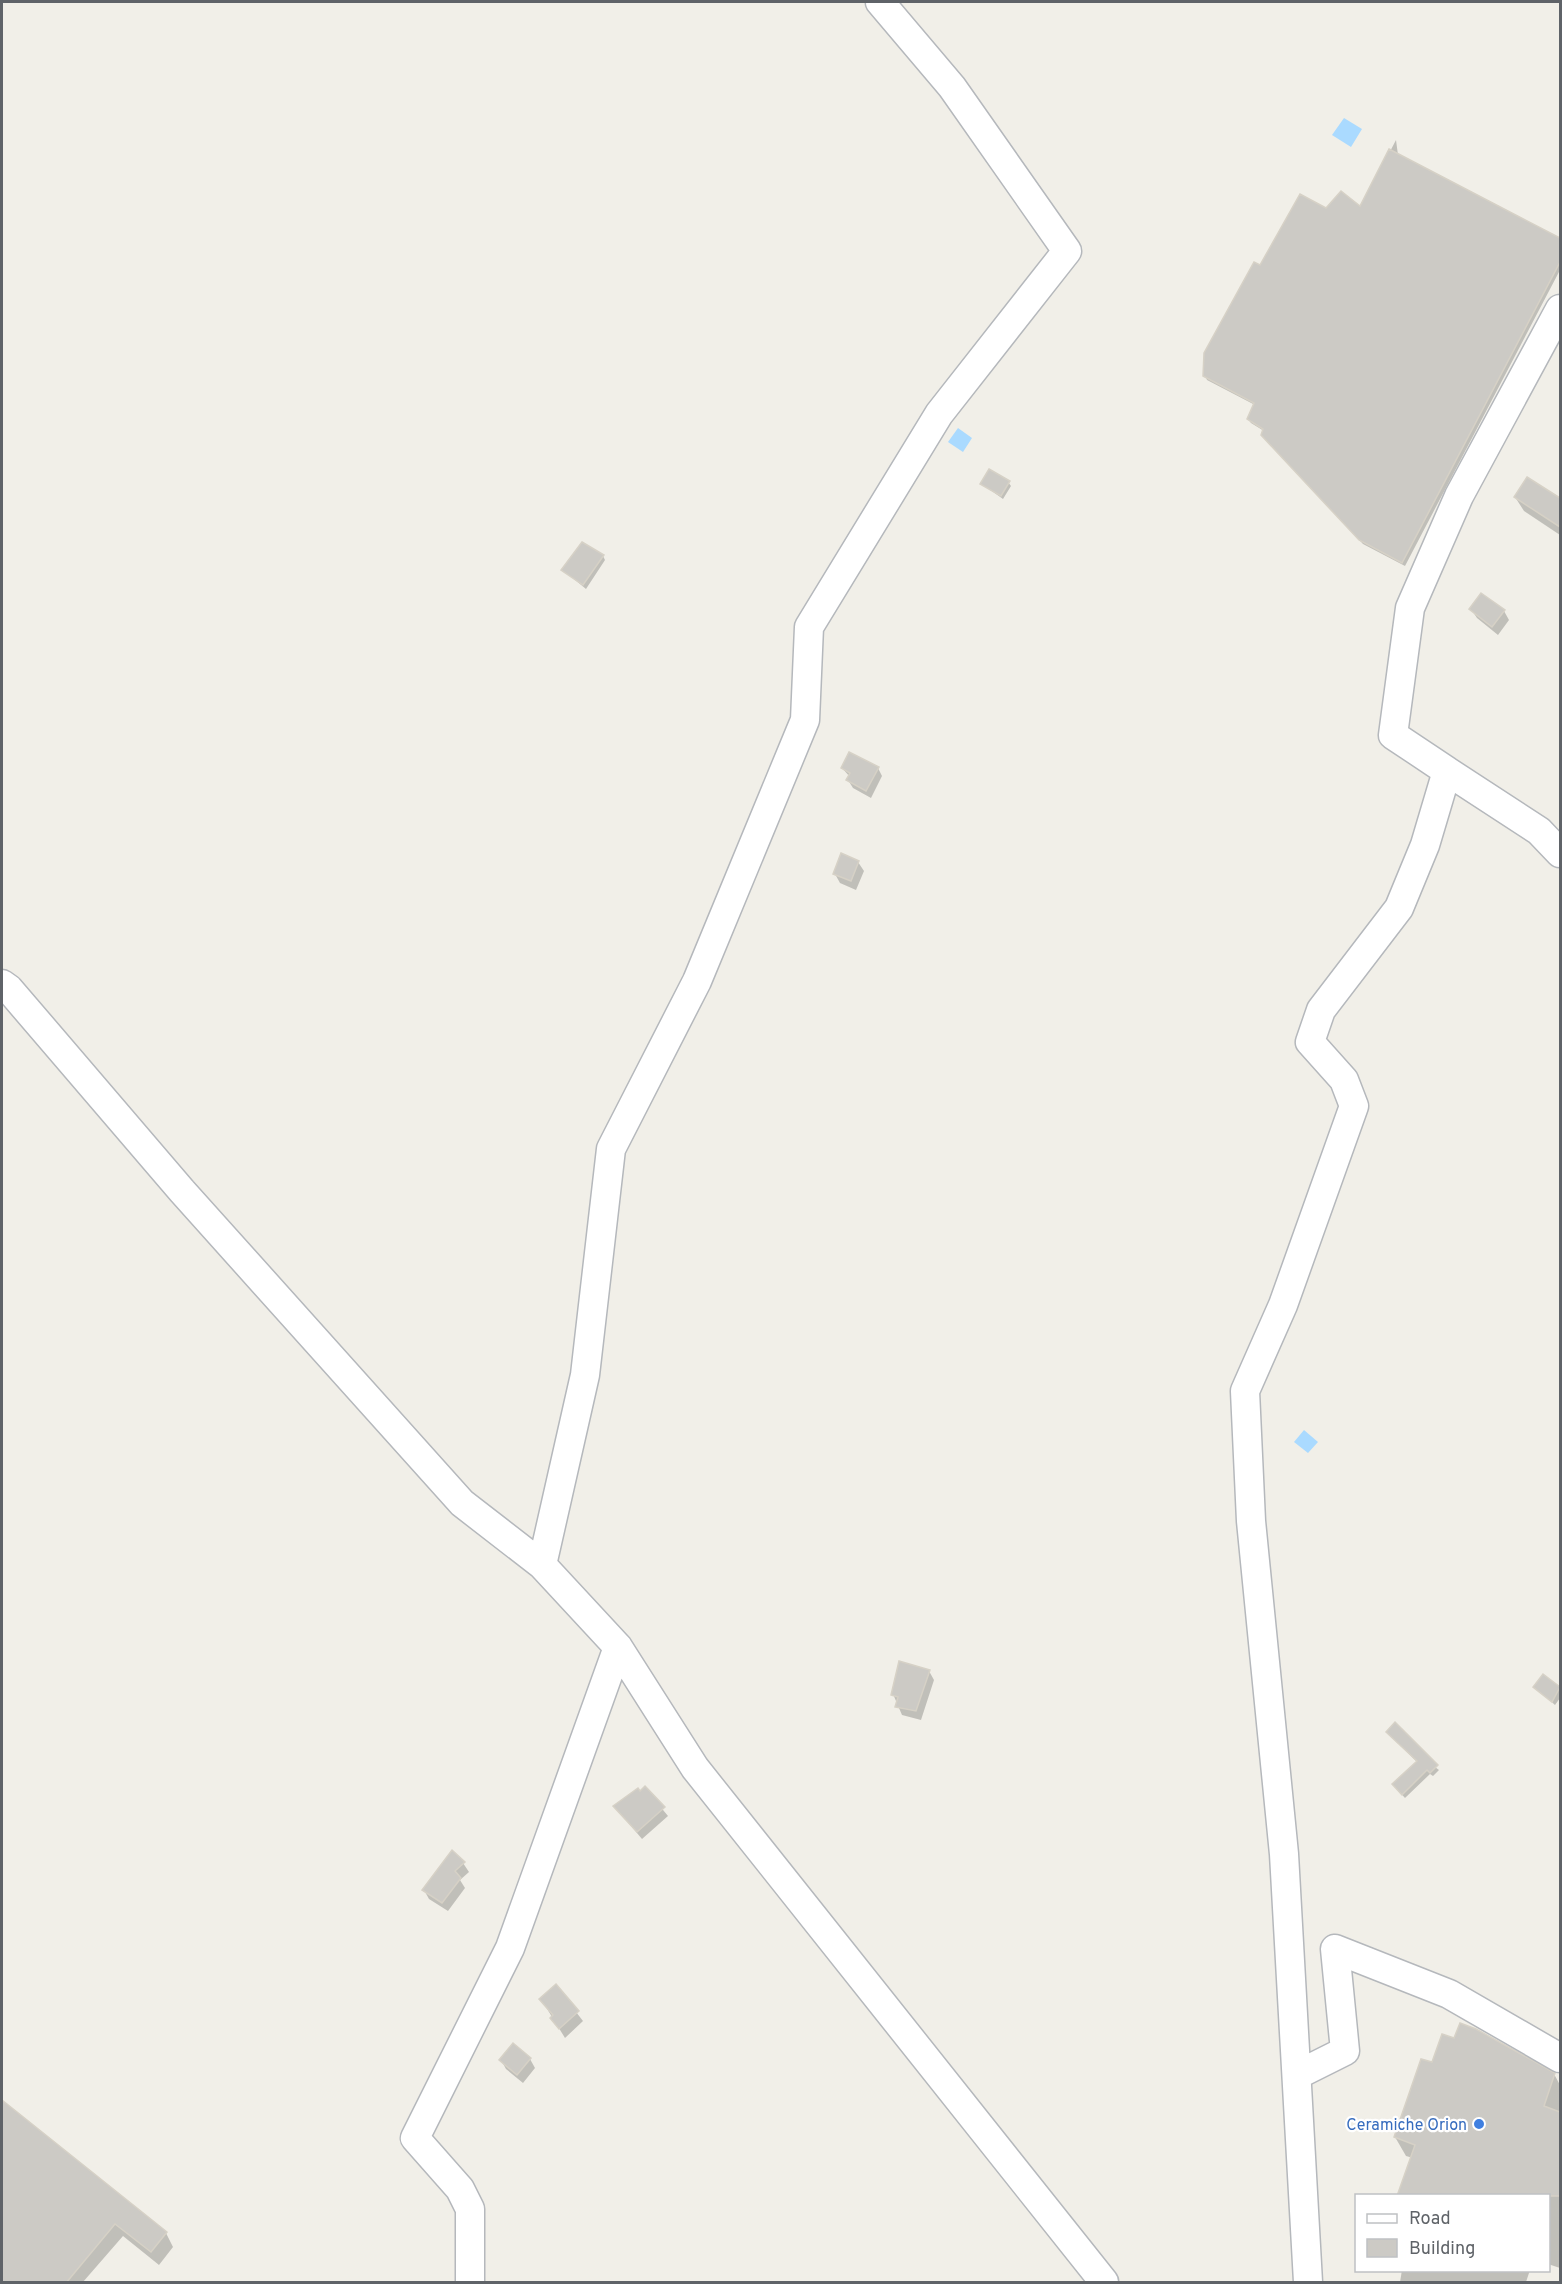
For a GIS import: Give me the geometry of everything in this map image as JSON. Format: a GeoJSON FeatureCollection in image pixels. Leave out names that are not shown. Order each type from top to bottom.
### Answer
{"type":"FeatureCollection","features":[{"type":"Feature","properties":{"kind":"street"},"geometry":{"type":"LineString","coordinates":[[542,1565],[585,1374],[610,1149],[697,981],[805,720],[809,627],[939,414],[1067,251],[952,87],[880,2]]}},
{"type":"Feature","properties":{"kind":"street"},"geometry":{"type":"LineString","coordinates":[[1560,309],[1459,496],[1410,608],[1393,735],[1539,831],[1560,853]]}},
{"type":"Feature","properties":{"kind":"street"},"geometry":{"type":"LineString","coordinates":[[1308,2283],[1284,1854],[1251,1521],[1245,1391],[1283,1305],[1354,1106],[1344,1080],[1310,1042],[1321,1010],[1399,908],[1425,845],[1447,771]]}},
{"type":"Feature","properties":{"kind":"street"},"geometry":{"type":"LineString","coordinates":[[2,984],[9,989],[182,1191],[462,1503],[542,1565],[618,1647],[695,1768],[1104,2283]]}},
{"type":"Feature","properties":{"kind":"street"},"geometry":{"type":"LineString","coordinates":[[470,2283],[470,2209],[460,2189],[416,2138],[510,1948],[618,1647]]}},
{"type":"Feature","properties":{"kind":"street"},"geometry":{"type":"LineString","coordinates":[[1297,2074],[1345,2051],[1335,1948],[1449,1994],[1560,2058]]}},
{"type":"Feature","properties":{"kind":"water"},"geometry":{"type":"Polygon","coordinates":[[[1344,118],[1362,129],[1351,147],[1332,135],[1344,118]]]}},
{"type":"Feature","properties":{"kind":"water"},"geometry":{"type":"Polygon","coordinates":[[[958,428],[972,438],[963,452],[948,442],[958,428]]]}},
{"type":"Feature","properties":{"kind":"water"},"geometry":{"type":"Polygon","coordinates":[[[1304,1430],[1318,1442],[1308,1453],[1294,1442],[1304,1430]]]}},
{"type":"Feature","properties":{"kind":"building"},"geometry":{"type":"Polygon","coordinates":[[[1389,149],[1560,238],[1560,262],[1402,563],[1359,540],[1261,435],[1263,429],[1247,419],[1254,403],[1203,376],[1204,353],[1254,262],[1260,265],[1300,194],[1326,208],[1341,191],[1360,206],[1389,149]]]}},
{"type":"Feature","properties":{"kind":"building"},"geometry":{"type":"Polygon","coordinates":[[[989,469],[1010,481],[1001,496],[980,484],[989,469]]]}},
{"type":"Feature","properties":{"kind":"building"},"geometry":{"type":"Polygon","coordinates":[[[1527,477],[1560,498],[1560,527],[1514,497],[1527,477]]]}},
{"type":"Feature","properties":{"kind":"building"},"geometry":{"type":"Polygon","coordinates":[[[582,542],[604,555],[583,585],[561,570],[582,542]]]}},
{"type":"Feature","properties":{"kind":"building"},"geometry":{"type":"Polygon","coordinates":[[[1481,593],[1505,610],[1492,627],[1469,609],[1481,593]]]}},
{"type":"Feature","properties":{"kind":"building"},"geometry":{"type":"Polygon","coordinates":[[[849,752],[879,767],[866,791],[846,780],[850,773],[841,768],[849,752]]]}},
{"type":"Feature","properties":{"kind":"building"},"geometry":{"type":"Polygon","coordinates":[[[841,853],[859,861],[851,881],[833,874],[841,853]]]}},
{"type":"Feature","properties":{"kind":"building"},"geometry":{"type":"Polygon","coordinates":[[[899,1661],[930,1670],[916,1711],[895,1707],[898,1697],[891,1695],[899,1661]]]}},
{"type":"Feature","properties":{"kind":"building"},"geometry":{"type":"Polygon","coordinates":[[[1543,1674],[1560,1687],[1552,1702],[1533,1687],[1543,1674]]]}},
{"type":"Feature","properties":{"kind":"building"},"geometry":{"type":"Polygon","coordinates":[[[1395,1722],[1438,1765],[1430,1773],[1427,1770],[1402,1795],[1392,1784],[1417,1761],[1386,1732],[1395,1722]]]}},
{"type":"Feature","properties":{"kind":"building"},"geometry":{"type":"Polygon","coordinates":[[[645,1786],[665,1807],[637,1832],[613,1806],[638,1788],[640,1791],[645,1786]]]}},
{"type":"Feature","properties":{"kind":"building"},"geometry":{"type":"Polygon","coordinates":[[[452,1850],[465,1862],[455,1871],[461,1878],[442,1903],[422,1890],[452,1850]]]}},
{"type":"Feature","properties":{"kind":"building"},"geometry":{"type":"Polygon","coordinates":[[[556,1984],[579,2011],[559,2029],[550,2018],[553,2015],[539,1999],[556,1984]]]}},
{"type":"Feature","properties":{"kind":"building","name":"Ceramiche Orion"},"geometry":{"type":"Polygon","coordinates":[[[1460,2023],[1476,2029],[1555,2073],[1544,2106],[1560,2112],[1560,2196],[1550,2196],[1550,2194],[1398,2194],[1415,2145],[1394,2137],[1421,2059],[1432,2062],[1442,2034],[1454,2038],[1460,2023]]]}},
{"type":"Feature","properties":{"kind":"building"},"geometry":{"type":"Polygon","coordinates":[[[513,2043],[531,2058],[517,2075],[499,2060],[513,2043]]]}},
{"type":"Feature","properties":{"kind":"building"},"geometry":{"type":"Polygon","coordinates":[[[2,2100],[167,2232],[151,2252],[115,2224],[66,2283],[2,2283],[2,2100]]]}},
{"type":"Feature","properties":{"kind":"place","name":"Ceramiche Orion"},"geometry":{"type":"Point","coordinates":[1479,2124]}}]}
